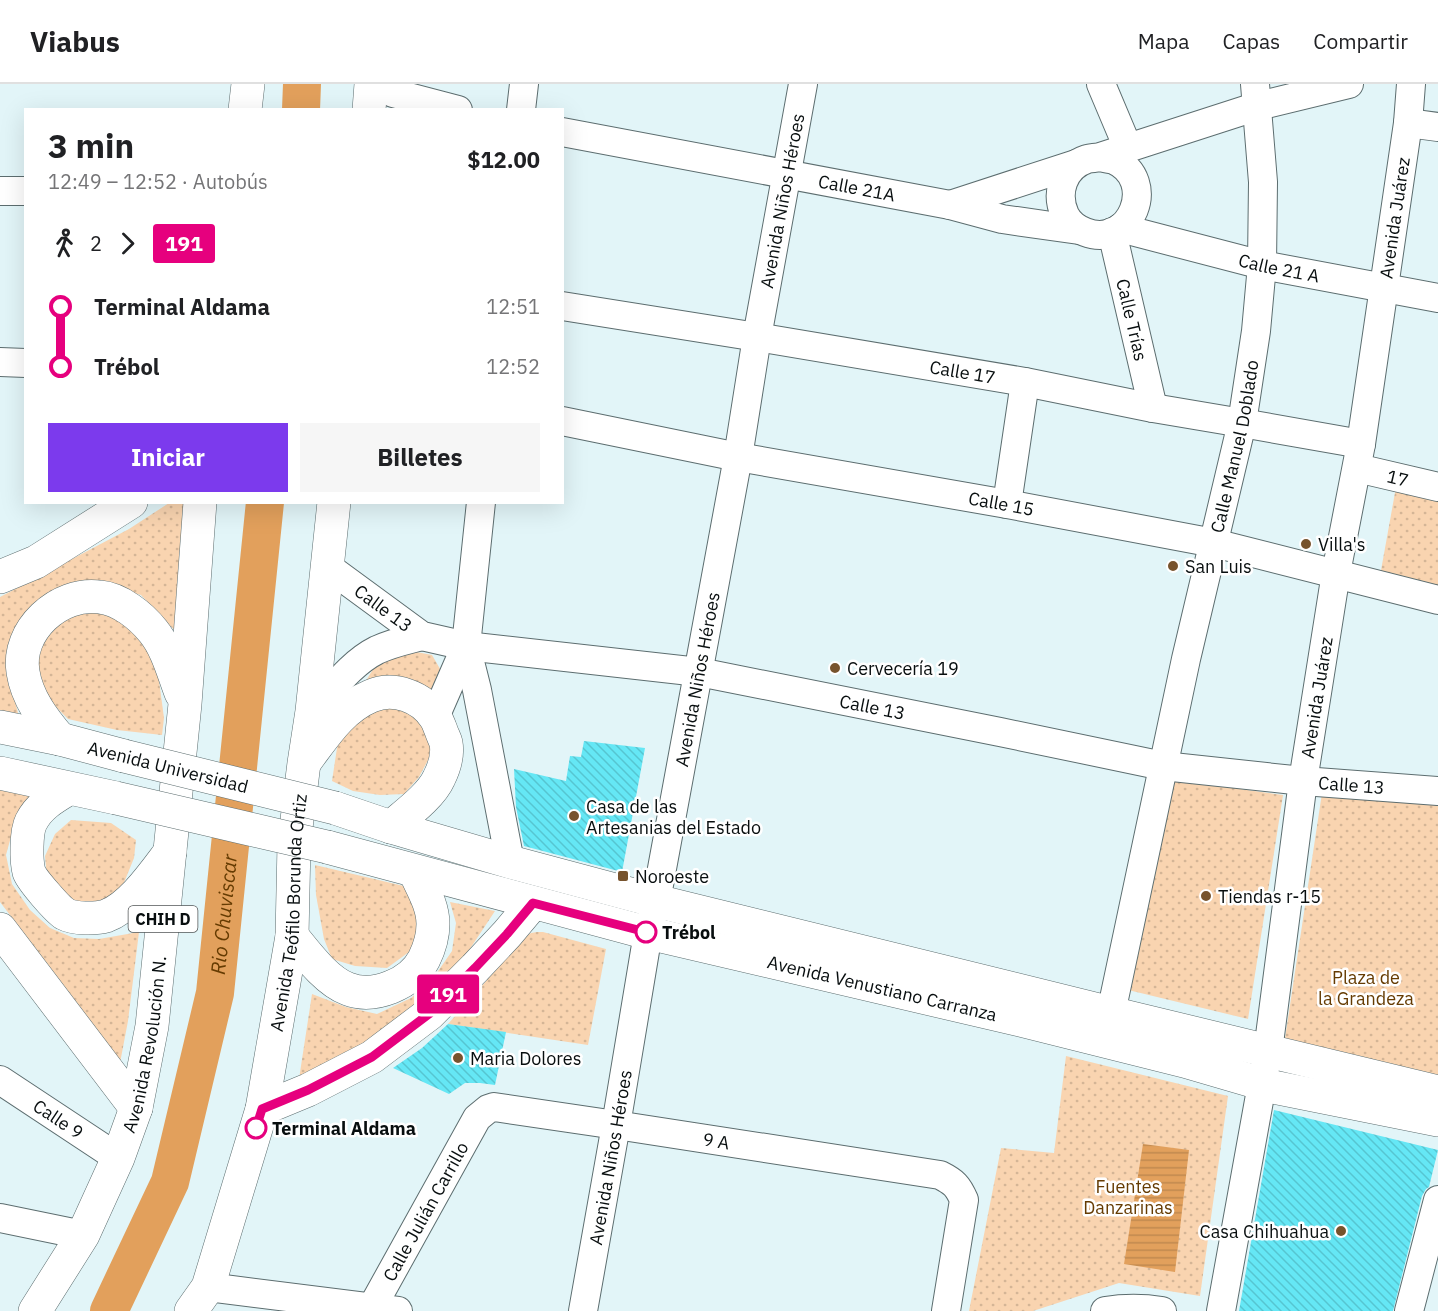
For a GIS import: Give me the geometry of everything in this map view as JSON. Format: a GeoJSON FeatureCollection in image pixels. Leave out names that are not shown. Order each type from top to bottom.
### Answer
{"type":"FeatureCollection","features":[{"type":"Feature","properties":{"kind":"main road"},"geometry":{"type":"LineString","coordinates":[[245,108],[248,84]]}},
{"type":"Feature","properties":{"kind":"main road"},"geometry":{"type":"LineString","coordinates":[[0,577],[36,562],[128,504]]}},
{"type":"Feature","properties":{"kind":"main road","name":"Avenida Revolución N."},"geometry":{"type":"LineString","coordinates":[[35,1311],[83,1235],[118,1158],[136,1108],[152,1026],[171,850],[185,704],[200,504]]}},
{"type":"Feature","properties":{"kind":"main road","name":"Avenida Teófilo Borunda Ortiz"},"geometry":{"type":"LineString","coordinates":[[200,1299],[262,1109],[292,936],[294,844],[312,711],[334,504]]}},
{"type":"Feature","properties":{"kind":"main road"},"geometry":{"type":"LineString","coordinates":[[60,739],[31,699],[23,672],[22,653],[32,630],[43,616],[60,604],[80,597],[100,597],[122,604],[141,617],[154,632],[166,652],[185,704]]}},
{"type":"Feature","properties":{"kind":"main road"},"geometry":{"type":"LineString","coordinates":[[304,763],[329,729],[348,710],[372,695],[389,691],[404,693],[423,704],[435,717],[446,742],[446,757],[439,780],[423,799],[391,826]]}},
{"type":"Feature","properties":{"kind":"main road","name":"Avenida Universidad"},"geometry":{"type":"LineString","coordinates":[[0,727],[60,739],[335,808]]}},
{"type":"Feature","properties":{"kind":"main road"},"geometry":{"type":"LineString","coordinates":[[0,773],[68,789]]}},
{"type":"Feature","properties":{"kind":"main road"},"geometry":{"type":"LineString","coordinates":[[68,789],[43,805],[30,824],[26,844],[29,872],[45,894],[65,914],[86,918],[106,916],[124,905],[146,885],[171,850]]}},
{"type":"Feature","properties":{"kind":"main road","name":"Avenida Venustiano Carranza"},"geometry":{"type":"LineString","coordinates":[[68,789],[116,798],[327,848],[648,933],[1075,1033],[1184,1061],[1261,1084],[1438,1120]]}},
{"type":"Feature","properties":{"kind":"main road","name":"Avenida Venustiano Carranza"},"geometry":{"type":"LineString","coordinates":[[335,808],[510,862],[656,901],[1438,1092]]}},
{"type":"Feature","properties":{"kind":"main road"},"geometry":{"type":"LineString","coordinates":[[292,936],[330,978],[348,989],[365,992],[383,990],[395,985],[410,975],[423,961],[433,924],[430,906],[415,872]]}},
{"type":"Feature","properties":{"kind":"main road"},"geometry":{"type":"LineString","coordinates":[[262,1109],[308,1090],[372,1057],[429,1014],[507,934],[533,903]]}},
{"type":"Feature","properties":{"kind":"main road"},"geometry":{"type":"LineString","coordinates":[[0,929],[136,1108]]}},
{"type":"Feature","properties":{"kind":"street"},"geometry":{"type":"LineString","coordinates":[[234,84],[236,108]]}},
{"type":"Feature","properties":{"kind":"street"},"geometry":{"type":"LineString","coordinates":[[521,108],[524,84]]}},
{"type":"Feature","properties":{"kind":"street","name":"Avenida Niños Héroes"},"geometry":{"type":"LineString","coordinates":[[583,1311],[648,933],[699,672],[803,84]]}},
{"type":"Feature","properties":{"kind":"street"},"geometry":{"type":"LineString","coordinates":[[1101,84],[1128,148]]}},
{"type":"Feature","properties":{"kind":"street"},"geometry":{"type":"LineString","coordinates":[[950,205],[1128,148],[1257,95],[1348,84]]}},
{"type":"Feature","properties":{"kind":"street","name":"Avenida Juárez"},"geometry":{"type":"LineString","coordinates":[[1221,1311],[1268,1051],[1303,780],[1336,573],[1359,456],[1408,123],[1411,84]]}},
{"type":"Feature","properties":{"kind":"street","name":"Calle Manuel Doblado"},"geometry":{"type":"LineString","coordinates":[[1111,1013],[1186,659],[1242,423],[1256,331],[1262,265],[1263,182],[1257,95]]}},
{"type":"Feature","properties":{"kind":"street"},"geometry":{"type":"LineString","coordinates":[[383,96],[447,108]]}},
{"type":"Feature","properties":{"kind":"street"},"geometry":{"type":"LineString","coordinates":[[1408,123],[1438,127]]}},
{"type":"Feature","properties":{"kind":"street","name":"Calle 21A"},"geometry":{"type":"LineString","coordinates":[[564,132],[950,205],[1002,219],[1079,230]]}},
{"type":"Feature","properties":{"kind":"street"},"geometry":{"type":"LineString","coordinates":[[1114,160],[1125,168],[1133,179],[1137,192],[1136,206],[1130,218],[1116,230],[1101,235],[1079,230],[1067,220],[1061,206],[1060,190],[1065,176],[1088,161],[1114,160]]}},
{"type":"Feature","properties":{"kind":"street"},"geometry":{"type":"LineString","coordinates":[[0,191],[24,191]]}},
{"type":"Feature","properties":{"kind":"street","name":"Calle 21 A"},"geometry":{"type":"LineString","coordinates":[[1116,230],[1262,265],[1438,298]]}},
{"type":"Feature","properties":{"kind":"street","name":"Calle Trías"},"geometry":{"type":"LineString","coordinates":[[1116,230],[1153,408]]}},
{"type":"Feature","properties":{"kind":"street","name":"Calle 17"},"geometry":{"type":"LineString","coordinates":[[564,306],[1025,382],[1242,423],[1359,456]]}},
{"type":"Feature","properties":{"kind":"street"},"geometry":{"type":"LineString","coordinates":[[0,362],[24,363]]}},
{"type":"Feature","properties":{"kind":"street"},"geometry":{"type":"LineString","coordinates":[[1007,504],[1025,382]]}},
{"type":"Feature","properties":{"kind":"street","name":"Calle 15"},"geometry":{"type":"LineString","coordinates":[[564,421],[738,457],[1215,543],[1438,600]]}},
{"type":"Feature","properties":{"kind":"street","name":"17"},"geometry":{"type":"LineString","coordinates":[[1359,456],[1438,487]]}},
{"type":"Feature","properties":{"kind":"street"},"geometry":{"type":"LineString","coordinates":[[435,717],[466,646],[481,504]]}},
{"type":"Feature","properties":{"kind":"street","name":"Calle 13"},"geometry":{"type":"LineString","coordinates":[[328,567],[422,636],[466,646],[699,672],[1163,766],[1438,791]]}},
{"type":"Feature","properties":{"kind":"street"},"geometry":{"type":"LineString","coordinates":[[312,711],[357,664],[376,651],[396,642],[422,636]]}},
{"type":"Feature","properties":{"kind":"street"},"geometry":{"type":"LineString","coordinates":[[466,646],[477,690],[510,862]]}},
{"type":"Feature","properties":{"kind":"street","name":"Calle 9"},"geometry":{"type":"LineString","coordinates":[[0,1080],[118,1158]]}},
{"type":"Feature","properties":{"kind":"street","name":"9 A"},"geometry":{"type":"LineString","coordinates":[[482,1113],[494,1107],[940,1175],[953,1181],[964,1200],[946,1311]]}},
{"type":"Feature","properties":{"kind":"street","name":"Calle Julián Carrillo"},"geometry":{"type":"LineString","coordinates":[[380,1310],[477,1118],[482,1113]]}},
{"type":"Feature","properties":{"kind":"street"},"geometry":{"type":"LineString","coordinates":[[1409,1311],[1438,1200]]}},
{"type":"Feature","properties":{"kind":"street"},"geometry":{"type":"LineString","coordinates":[[0,1218],[83,1235]]}},
{"type":"Feature","properties":{"kind":"street"},"geometry":{"type":"LineString","coordinates":[[200,1299],[380,1310]]}},
{"type":"Feature","properties":{"kind":"street"},"geometry":{"type":"LineString","coordinates":[[1105,1311],[1144,1308],[1162,1311]]}},
{"type":"Feature","properties":{"kind":"green space"},"geometry":{"type":"Polygon","coordinates":[[[1396,487],[1438,497],[1438,590],[1380,576],[1396,487]]]}},
{"type":"Feature","properties":{"kind":"green space"},"geometry":{"type":"Polygon","coordinates":[[[167,504],[187,504],[180,636],[141,595],[110,587],[73,587],[12,689],[20,721],[0,716],[0,597],[129,529],[167,504]]]}},
{"type":"Feature","properties":{"kind":"green space"},"geometry":{"type":"Polygon","coordinates":[[[80,610],[115,611],[156,658],[164,718],[162,735],[117,730],[68,719],[40,691],[33,657],[50,622],[80,610]]]}},
{"type":"Feature","properties":{"kind":"green space"},"geometry":{"type":"Polygon","coordinates":[[[406,650],[432,655],[443,674],[437,695],[365,682],[379,660],[406,650]]]}},
{"type":"Feature","properties":{"kind":"green space"},"geometry":{"type":"Polygon","coordinates":[[[365,708],[416,710],[434,749],[419,777],[404,794],[380,795],[353,791],[332,781],[337,748],[344,727],[365,708]]]}},
{"type":"Feature","properties":{"kind":"green space"},"geometry":{"type":"Polygon","coordinates":[[[1170,779],[1283,795],[1248,1019],[1124,989],[1170,779]]]}},
{"type":"Feature","properties":{"kind":"green space"},"geometry":{"type":"Polygon","coordinates":[[[0,788],[33,796],[15,822],[6,855],[12,884],[30,910],[50,928],[74,938],[99,939],[139,932],[128,1021],[120,1063],[0,902],[0,788]]]}},
{"type":"Feature","properties":{"kind":"green space","name":"Plaza de la Grandeza"},"geometry":{"type":"Polygon","coordinates":[[[1322,793],[1438,800],[1438,1075],[1284,1045],[1322,793]]]}},
{"type":"Feature","properties":{"kind":"green space"},"geometry":{"type":"Polygon","coordinates":[[[71,820],[111,823],[136,840],[134,858],[121,890],[106,904],[71,904],[47,879],[45,856],[55,834],[71,820]]]}},
{"type":"Feature","properties":{"kind":"green space"},"geometry":{"type":"Polygon","coordinates":[[[315,865],[408,887],[421,927],[409,952],[387,968],[355,966],[332,959],[324,939],[316,895],[315,865]]]}},
{"type":"Feature","properties":{"kind":"green space"},"geometry":{"type":"Polygon","coordinates":[[[450,902],[495,911],[448,982],[392,1032],[299,1079],[312,994],[346,1007],[377,1014],[411,998],[434,977],[452,951],[456,923],[450,902]]]}},
{"type":"Feature","properties":{"kind":"green space"},"geometry":{"type":"Polygon","coordinates":[[[537,932],[606,949],[588,1045],[448,1024],[525,937],[537,932]]]}},
{"type":"Feature","properties":{"kind":"green space","name":"Fuentes Danzarinas"},"geometry":{"type":"Polygon","coordinates":[[[1066,1056],[1228,1096],[1200,1296],[1119,1283],[1033,1311],[969,1311],[1001,1148],[1054,1153],[1066,1056]]]}},
{"type":"Feature","properties":{"kind":"shaded area","name":"Fuentes Danzarinas"},"geometry":{"type":"Polygon","coordinates":[[[1143,1144],[1189,1150],[1175,1272],[1124,1264],[1143,1144]]]}},
{"type":"Feature","properties":{"kind":"building","name":"Casa de las Artesanias del Estado"},"geometry":{"type":"Polygon","coordinates":[[[584,741],[645,748],[622,872],[524,846],[516,807],[514,769],[566,781],[570,756],[581,757],[584,741]]]}},
{"type":"Feature","properties":{"kind":"building"},"geometry":{"type":"Polygon","coordinates":[[[448,1024],[506,1032],[495,1085],[465,1083],[449,1094],[393,1068],[422,1048],[448,1024]]]}},
{"type":"Feature","properties":{"kind":"building"},"geometry":{"type":"Polygon","coordinates":[[[1274,1110],[1438,1150],[1429,1187],[1422,1196],[1393,1311],[1239,1311],[1274,1110]]]}},
{"type":"Feature","properties":{"kind":"waterway","name":"Rio Chuviscar"},"geometry":{"type":"LineString","coordinates":[[301,108],[302,84]]}},
{"type":"Feature","properties":{"kind":"waterway","name":"Rio Chuviscar"},"geometry":{"type":"LineString","coordinates":[[109,1311],[170,1182],[215,993],[265,504]]}},
{"type":"Feature","properties":{"kind":"bus line","name":"191"},"geometry":{"type":"LineString","coordinates":[[256,1128],[262,1109],[308,1090],[372,1057],[429,1014],[507,934],[533,903],[646,932]]}},
{"type":"Feature","properties":{"kind":"place","name":"Villa's"},"geometry":{"type":"Point","coordinates":[1306,544]}},
{"type":"Feature","properties":{"kind":"place","name":"San Luis"},"geometry":{"type":"Point","coordinates":[1173,566]}},
{"type":"Feature","properties":{"kind":"place","name":"Cervecería 19"},"geometry":{"type":"Point","coordinates":[835,668]}},
{"type":"Feature","properties":{"kind":"place","name":"Casa de las Artesanias del Estado"},"geometry":{"type":"Point","coordinates":[574,816]}},
{"type":"Feature","properties":{"kind":"place","name":"Noroeste"},"geometry":{"type":"Point","coordinates":[623,876]}},
{"type":"Feature","properties":{"kind":"place","name":"Tiendas r-15"},"geometry":{"type":"Point","coordinates":[1206,896]}},
{"type":"Feature","properties":{"kind":"place","name":"Trébol"},"geometry":{"type":"Point","coordinates":[646,932]}},
{"type":"Feature","properties":{"kind":"place","name":"Maria Dolores"},"geometry":{"type":"Point","coordinates":[458,1058]}},
{"type":"Feature","properties":{"kind":"place","name":"Terminal Aldama"},"geometry":{"type":"Point","coordinates":[256,1128]}},
{"type":"Feature","properties":{"kind":"place","name":"Casa Chihuahua"},"geometry":{"type":"Point","coordinates":[1341,1231]}}]}
